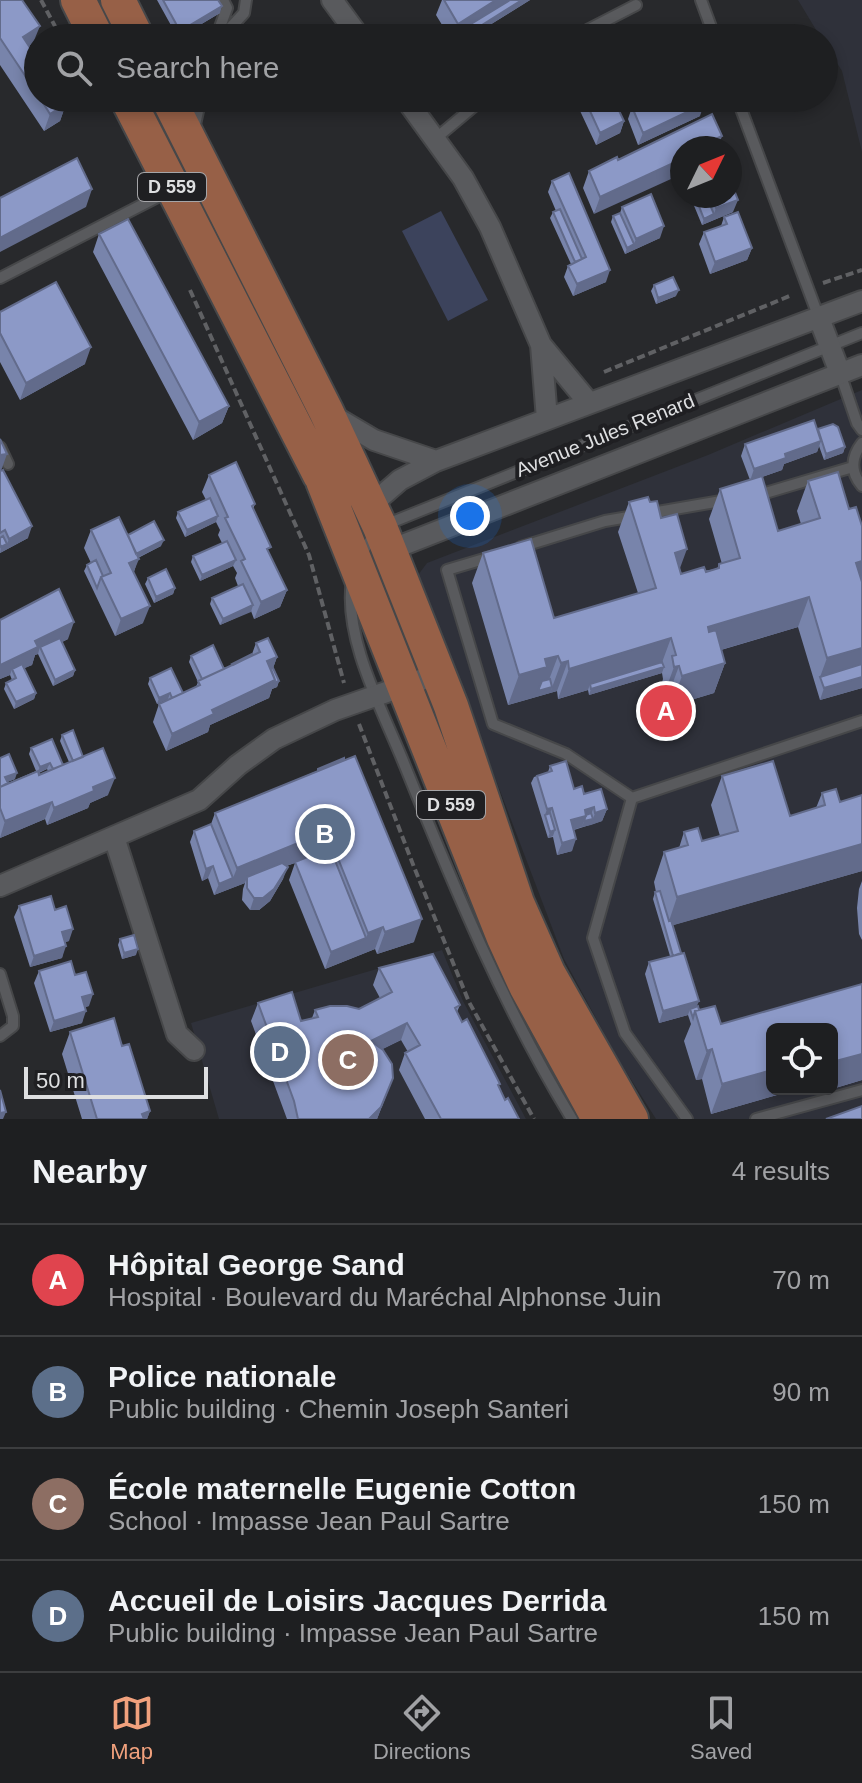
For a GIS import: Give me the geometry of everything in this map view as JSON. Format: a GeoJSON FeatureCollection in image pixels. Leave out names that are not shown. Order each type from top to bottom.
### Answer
{"type":"FeatureCollection","features":[{"type":"Feature","properties":{"kind":"main road"},"geometry":{"type":"LineString","coordinates":[[78,0],[90,24]]}},
{"type":"Feature","properties":{"kind":"main road"},"geometry":{"type":"LineString","coordinates":[[118,0],[130,24]]}},
{"type":"Feature","properties":{"kind":"main road","name":"D 559"},"geometry":{"type":"LineString","coordinates":[[134,112],[173,189],[202,280]]}},
{"type":"Feature","properties":{"kind":"main road","name":"D 559"},"geometry":{"type":"LineString","coordinates":[[175,112],[326,411],[370,534],[438,674],[517,903],[548,973],[631,1119]]}},
{"type":"Feature","properties":{"kind":"main road"},"geometry":{"type":"LineString","coordinates":[[202,280],[323,481],[370,534]]}},
{"type":"Feature","properties":{"kind":"main road","name":"D 559"},"geometry":{"type":"LineString","coordinates":[[370,534],[390,691],[539,1012],[599,1119]]}},
{"type":"Feature","properties":{"kind":"street"},"geometry":{"type":"LineString","coordinates":[[332,0],[350,24]]}},
{"type":"Feature","properties":{"kind":"street"},"geometry":{"type":"LineString","coordinates":[[415,112],[463,178],[490,227],[541,345],[589,403]]}},
{"type":"Feature","properties":{"kind":"street","name":"Avenue Jules Renard"},"geometry":{"type":"LineString","coordinates":[[370,534],[400,480],[436,461],[862,301]]}},
{"type":"Feature","properties":{"kind":"street"},"geometry":{"type":"LineString","coordinates":[[819,318],[840,373]]}},
{"type":"Feature","properties":{"kind":"street"},"geometry":{"type":"LineString","coordinates":[[541,345],[547,419]]}},
{"type":"Feature","properties":{"kind":"street","name":"Avenue Jules Renard"},"geometry":{"type":"LineString","coordinates":[[370,534],[862,365]]}},
{"type":"Feature","properties":{"kind":"street"},"geometry":{"type":"LineString","coordinates":[[326,411],[374,440],[436,461]]}},
{"type":"Feature","properties":{"kind":"street"},"geometry":{"type":"LineString","coordinates":[[0,886],[199,800],[238,765],[274,739],[335,710],[438,674]]}},
{"type":"Feature","properties":{"kind":"street"},"geometry":{"type":"LineString","coordinates":[[114,837],[177,1034],[194,1050]]}},
{"type":"Feature","properties":{"kind":"lane"},"geometry":{"type":"LineString","coordinates":[[223,0],[227,8],[223,24]]}},
{"type":"Feature","properties":{"kind":"lane"},"geometry":{"type":"LineString","coordinates":[[233,24],[244,13],[246,0]]}},
{"type":"Feature","properties":{"kind":"lane"},"geometry":{"type":"LineString","coordinates":[[701,0],[710,24]]}},
{"type":"Feature","properties":{"kind":"lane"},"geometry":{"type":"LineString","coordinates":[[599,24],[636,5]]}},
{"type":"Feature","properties":{"kind":"lane"},"geometry":{"type":"LineString","coordinates":[[190,143],[198,112]]}},
{"type":"Feature","properties":{"kind":"lane"},"geometry":{"type":"LineString","coordinates":[[435,139],[467,112]]}},
{"type":"Feature","properties":{"kind":"lane"},"geometry":{"type":"LineString","coordinates":[[742,112],[819,318]]}},
{"type":"Feature","properties":{"kind":"lane"},"geometry":{"type":"LineString","coordinates":[[0,278],[173,189]]}},
{"type":"Feature","properties":{"kind":"lane","name":"Avenue Jules Renard"},"geometry":{"type":"LineString","coordinates":[[370,534],[862,333]]}},
{"type":"Feature","properties":{"kind":"lane"},"geometry":{"type":"LineString","coordinates":[[840,373],[862,430]]}},
{"type":"Feature","properties":{"kind":"lane"},"geometry":{"type":"LineString","coordinates":[[862,443],[853,458],[854,475],[862,486]]}},
{"type":"Feature","properties":{"kind":"lane"},"geometry":{"type":"LineString","coordinates":[[0,447],[8,464]]}},
{"type":"Feature","properties":{"kind":"lane"},"geometry":{"type":"LineString","coordinates":[[632,798],[566,754],[493,724],[447,570],[605,521],[758,495],[853,467]]}},
{"type":"Feature","properties":{"kind":"lane"},"geometry":{"type":"LineString","coordinates":[[390,691],[493,972],[544,1073],[572,1119]]}},
{"type":"Feature","properties":{"kind":"lane"},"geometry":{"type":"LineString","coordinates":[[632,798],[862,721]]}},
{"type":"Feature","properties":{"kind":"lane"},"geometry":{"type":"LineString","coordinates":[[632,798],[593,938],[625,1033],[687,1119]]}},
{"type":"Feature","properties":{"kind":"lane"},"geometry":{"type":"LineString","coordinates":[[0,974],[13,1016],[13,1026],[0,1036]]}},
{"type":"Feature","properties":{"kind":"lane"},"geometry":{"type":"LineString","coordinates":[[756,1119],[862,1090]]}},
{"type":"Feature","properties":{"kind":"path"},"geometry":{"type":"LineString","coordinates":[[41,0],[54,24]]}},
{"type":"Feature","properties":{"kind":"path"},"geometry":{"type":"LineString","coordinates":[[599,376],[607,370],[806,289],[862,270]]}},
{"type":"Feature","properties":{"kind":"path"},"geometry":{"type":"LineString","coordinates":[[202,280],[309,555],[346,688]]}},
{"type":"Feature","properties":{"kind":"path"},"geometry":{"type":"LineString","coordinates":[[356,718],[469,1002],[534,1119]]}},
{"type":"Feature","properties":{"kind":"shaded area"},"geometry":{"type":"Polygon","coordinates":[[[798,0],[862,0],[862,152],[838,65],[838,24],[813,24],[798,0]]]}},
{"type":"Feature","properties":{"kind":"shaded area"},"geometry":{"type":"Polygon","coordinates":[[[441,211],[488,300],[448,321],[402,231],[441,211]]]}},
{"type":"Feature","properties":{"kind":"shaded area"},"geometry":{"type":"Polygon","coordinates":[[[862,390],[862,1119],[656,1119],[618,1059],[564,959],[418,575],[427,563],[708,455],[862,390]]]}},
{"type":"Feature","properties":{"kind":"shaded area"},"geometry":{"type":"Polygon","coordinates":[[[442,950],[463,1001],[526,1119],[219,1119],[191,1023],[442,950]]]}},
{"type":"Feature","properties":{"kind":"building"},"geometry":{"type":"Polygon","coordinates":[[[0,0],[22,0],[39,24],[24,24],[24,74],[0,38],[0,0]]]}},
{"type":"Feature","properties":{"kind":"building"},"geometry":{"type":"Polygon","coordinates":[[[163,0],[218,0],[222,6],[192,24],[176,24],[163,0]]]}},
{"type":"Feature","properties":{"kind":"building"},"geometry":{"type":"Polygon","coordinates":[[[444,0],[496,0],[458,24],[444,0]]]}},
{"type":"Feature","properties":{"kind":"building"},"geometry":{"type":"Polygon","coordinates":[[[510,0],[522,0],[484,24],[471,24],[510,0]]]}},
{"type":"Feature","properties":{"kind":"building"},"geometry":{"type":"Polygon","coordinates":[[[590,112],[620,112],[624,121],[600,133],[590,112]]]}},
{"type":"Feature","properties":{"kind":"building"},"geometry":{"type":"Polygon","coordinates":[[[634,112],[687,112],[643,133],[634,112]]]}},
{"type":"Feature","properties":{"kind":"building"},"geometry":{"type":"Polygon","coordinates":[[[712,114],[722,136],[670,136],[670,165],[600,197],[589,171],[617,157],[618,160],[712,114]]]}},
{"type":"Feature","properties":{"kind":"building"},"geometry":{"type":"Polygon","coordinates":[[[77,158],[92,189],[0,238],[0,198],[77,158]]]}},
{"type":"Feature","properties":{"kind":"building"},"geometry":{"type":"Polygon","coordinates":[[[569,173],[610,270],[577,284],[568,266],[586,257],[552,181],[569,173]]]}},
{"type":"Feature","properties":{"kind":"building"},"geometry":{"type":"Polygon","coordinates":[[[651,194],[664,226],[636,239],[622,207],[651,194]]]}},
{"type":"Feature","properties":{"kind":"building"},"geometry":{"type":"Polygon","coordinates":[[[700,208],[711,208],[714,214],[704,219],[700,208]]]}},
{"type":"Feature","properties":{"kind":"building"},"geometry":{"type":"Polygon","coordinates":[[[560,209],[582,259],[575,262],[553,212],[560,209]]]}},
{"type":"Feature","properties":{"kind":"building"},"geometry":{"type":"Polygon","coordinates":[[[738,212],[752,248],[715,262],[704,232],[727,224],[724,217],[738,212]]]}},
{"type":"Feature","properties":{"kind":"building"},"geometry":{"type":"Polygon","coordinates":[[[620,213],[634,244],[627,248],[613,216],[620,213]]]}},
{"type":"Feature","properties":{"kind":"building"},"geometry":{"type":"Polygon","coordinates":[[[128,219],[229,406],[199,422],[99,234],[128,219]]]}},
{"type":"Feature","properties":{"kind":"building"},"geometry":{"type":"Polygon","coordinates":[[[673,277],[679,290],[658,298],[654,285],[673,277]]]}},
{"type":"Feature","properties":{"kind":"building"},"geometry":{"type":"Polygon","coordinates":[[[56,282],[91,347],[26,383],[0,333],[0,312],[56,282]]]}},
{"type":"Feature","properties":{"kind":"building"},"geometry":{"type":"Polygon","coordinates":[[[814,420],[821,441],[754,469],[745,444],[814,420]]]}},
{"type":"Feature","properties":{"kind":"building"},"geometry":{"type":"Polygon","coordinates":[[[833,424],[838,427],[845,447],[826,454],[818,429],[833,424]]]}},
{"type":"Feature","properties":{"kind":"building"},"geometry":{"type":"Polygon","coordinates":[[[0,439],[7,454],[0,455],[0,439]]]}},
{"type":"Feature","properties":{"kind":"building"},"geometry":{"type":"Polygon","coordinates":[[[236,462],[271,547],[267,549],[287,590],[261,602],[241,561],[245,559],[209,475],[236,462]]]}},
{"type":"Feature","properties":{"kind":"building"},"geometry":{"type":"Polygon","coordinates":[[[3,470],[32,526],[9,539],[5,530],[0,533],[0,471],[3,470]]]}},
{"type":"Feature","properties":{"kind":"building"},"geometry":{"type":"Polygon","coordinates":[[[838,472],[849,509],[856,507],[862,526],[862,561],[856,563],[862,582],[862,648],[827,658],[809,597],[708,627],[709,632],[716,630],[725,663],[682,676],[679,666],[674,667],[672,656],[676,655],[671,638],[569,669],[568,661],[561,663],[558,656],[545,659],[547,667],[519,675],[483,553],[531,539],[554,618],[656,588],[629,502],[648,497],[650,502],[657,501],[661,518],[677,514],[687,549],[675,553],[681,574],[704,567],[706,572],[719,568],[719,564],[740,558],[720,489],[762,476],[778,531],[820,518],[808,481],[838,472]]]}},
{"type":"Feature","properties":{"kind":"building"},"geometry":{"type":"Polygon","coordinates":[[[210,498],[218,516],[187,530],[178,512],[210,498]]]}},
{"type":"Feature","properties":{"kind":"building"},"geometry":{"type":"Polygon","coordinates":[[[119,517],[139,559],[129,563],[150,606],[121,619],[101,577],[111,573],[91,530],[119,517]]]}},
{"type":"Feature","properties":{"kind":"building"},"geometry":{"type":"Polygon","coordinates":[[[154,521],[164,540],[136,554],[128,535],[154,521]]]}},
{"type":"Feature","properties":{"kind":"building"},"geometry":{"type":"Polygon","coordinates":[[[3,536],[7,544],[1,547],[0,538],[3,536]]]}},
{"type":"Feature","properties":{"kind":"building"},"geometry":{"type":"Polygon","coordinates":[[[227,541],[236,560],[202,575],[193,556],[227,541]]]}},
{"type":"Feature","properties":{"kind":"building"},"geometry":{"type":"Polygon","coordinates":[[[96,560],[103,576],[97,588],[87,565],[96,560]]]}},
{"type":"Feature","properties":{"kind":"building"},"geometry":{"type":"Polygon","coordinates":[[[166,569],[175,588],[156,597],[148,578],[166,569]]]}},
{"type":"Feature","properties":{"kind":"building"},"geometry":{"type":"Polygon","coordinates":[[[243,584],[253,605],[223,619],[212,598],[243,584]]]}},
{"type":"Feature","properties":{"kind":"building"},"geometry":{"type":"Polygon","coordinates":[[[59,589],[74,622],[35,641],[38,647],[0,665],[0,620],[59,589]]]}},
{"type":"Feature","properties":{"kind":"building"},"geometry":{"type":"Polygon","coordinates":[[[60,638],[75,670],[55,680],[40,647],[60,638]]]}},
{"type":"Feature","properties":{"kind":"building"},"geometry":{"type":"Polygon","coordinates":[[[268,638],[277,657],[267,661],[275,680],[212,710],[214,714],[172,734],[159,704],[200,685],[198,681],[260,652],[256,643],[268,638]]]}},
{"type":"Feature","properties":{"kind":"building"},"geometry":{"type":"Polygon","coordinates":[[[213,645],[224,669],[202,679],[191,656],[213,645]]]}},
{"type":"Feature","properties":{"kind":"building"},"geometry":{"type":"Polygon","coordinates":[[[662,662],[664,667],[591,689],[590,684],[662,662]]]}},
{"type":"Feature","properties":{"kind":"building"},"geometry":{"type":"Polygon","coordinates":[[[22,664],[36,693],[16,702],[6,683],[16,678],[12,669],[22,664]]]}},
{"type":"Feature","properties":{"kind":"building"},"geometry":{"type":"Polygon","coordinates":[[[862,664],[862,677],[824,688],[820,677],[862,664]]]}},
{"type":"Feature","properties":{"kind":"building"},"geometry":{"type":"Polygon","coordinates":[[[171,668],[183,693],[172,698],[170,693],[159,698],[150,678],[171,668]]]}},
{"type":"Feature","properties":{"kind":"building"},"geometry":{"type":"Polygon","coordinates":[[[271,669],[279,681],[274,683],[271,669]]]}},
{"type":"Feature","properties":{"kind":"building"},"geometry":{"type":"Polygon","coordinates":[[[550,679],[552,687],[538,691],[542,681],[550,679]]]}},
{"type":"Feature","properties":{"kind":"building"},"geometry":{"type":"Polygon","coordinates":[[[73,730],[83,757],[73,761],[62,735],[73,730]]]}},
{"type":"Feature","properties":{"kind":"building"},"geometry":{"type":"Polygon","coordinates":[[[52,739],[63,765],[53,769],[50,763],[40,767],[31,748],[52,739]]]}},
{"type":"Feature","properties":{"kind":"building"},"geometry":{"type":"Polygon","coordinates":[[[103,748],[115,778],[54,808],[52,802],[5,821],[0,808],[0,787],[38,771],[39,775],[103,748]]]}},
{"type":"Feature","properties":{"kind":"building"},"geometry":{"type":"Polygon","coordinates":[[[9,754],[17,773],[5,777],[8,783],[0,787],[0,758],[9,754]]]}},
{"type":"Feature","properties":{"kind":"building"},"geometry":{"type":"Polygon","coordinates":[[[355,756],[422,919],[385,932],[383,927],[368,933],[327,831],[237,868],[215,813],[355,756]]]}},
{"type":"Feature","properties":{"kind":"building"},"geometry":{"type":"Polygon","coordinates":[[[344,760],[318,771],[318,769],[344,760]]]}},
{"type":"Feature","properties":{"kind":"building"},"geometry":{"type":"Polygon","coordinates":[[[566,761],[574,789],[582,786],[584,794],[601,789],[607,809],[595,813],[594,807],[585,810],[586,816],[571,820],[576,839],[562,843],[552,808],[547,809],[537,776],[552,771],[550,766],[566,761]]]}},
{"type":"Feature","properties":{"kind":"building"},"geometry":{"type":"Polygon","coordinates":[[[773,761],[790,816],[825,805],[822,793],[836,789],[840,802],[862,795],[862,844],[677,897],[664,852],[688,845],[684,832],[698,828],[702,841],[738,831],[722,776],[773,761]]]}},
{"type":"Feature","properties":{"kind":"building"},"geometry":{"type":"Polygon","coordinates":[[[550,813],[555,830],[550,832],[545,815],[550,813]]]}},
{"type":"Feature","properties":{"kind":"building"},"geometry":{"type":"Polygon","coordinates":[[[591,813],[593,819],[584,821],[586,815],[591,813]]]}},
{"type":"Feature","properties":{"kind":"building"},"geometry":{"type":"Polygon","coordinates":[[[211,824],[233,878],[219,884],[213,866],[206,869],[194,831],[211,824]]]}},
{"type":"Feature","properties":{"kind":"building"},"geometry":{"type":"Polygon","coordinates":[[[330,848],[366,938],[331,952],[295,862],[330,848]]]}},
{"type":"Feature","properties":{"kind":"building"},"geometry":{"type":"Polygon","coordinates":[[[282,863],[288,867],[274,889],[263,898],[254,898],[247,888],[247,877],[282,863]]]}},
{"type":"Feature","properties":{"kind":"building"},"geometry":{"type":"Polygon","coordinates":[[[660,891],[681,953],[673,956],[655,892],[660,891]]]}},
{"type":"Feature","properties":{"kind":"building"},"geometry":{"type":"Polygon","coordinates":[[[51,896],[55,910],[66,906],[73,929],[62,932],[66,946],[34,956],[19,906],[51,896]]]}},
{"type":"Feature","properties":{"kind":"building"},"geometry":{"type":"Polygon","coordinates":[[[134,935],[138,949],[124,953],[120,939],[134,935]]]}},
{"type":"Feature","properties":{"kind":"building"},"geometry":{"type":"Polygon","coordinates":[[[684,953],[699,1001],[663,1011],[649,962],[684,953]]]}},
{"type":"Feature","properties":{"kind":"building"},"geometry":{"type":"Polygon","coordinates":[[[433,954],[460,1005],[455,1008],[462,1022],[467,1019],[505,1100],[508,1098],[519,1119],[441,1119],[405,1053],[420,1045],[407,1023],[371,1041],[383,1050],[392,1064],[393,1078],[381,1107],[369,1119],[298,1119],[258,1003],[292,992],[301,1021],[318,1017],[315,1010],[330,1006],[359,1009],[392,992],[379,968],[433,954]]]}},
{"type":"Feature","properties":{"kind":"building"},"geometry":{"type":"Polygon","coordinates":[[[71,961],[75,975],[86,972],[93,994],[82,997],[86,1011],[54,1021],[39,971],[71,961]]]}},
{"type":"Feature","properties":{"kind":"building"},"geometry":{"type":"Polygon","coordinates":[[[862,984],[862,1054],[838,1060],[838,1023],[766,1023],[766,1072],[722,1084],[712,1049],[707,1051],[695,1011],[715,1006],[721,1024],[862,984]]]}},
{"type":"Feature","properties":{"kind":"building"},"geometry":{"type":"Polygon","coordinates":[[[698,1006],[699,1010],[695,1011],[693,1018],[690,1009],[698,1006]]]}},
{"type":"Feature","properties":{"kind":"building"},"geometry":{"type":"Polygon","coordinates":[[[114,1018],[122,1046],[129,1044],[150,1111],[142,1114],[144,1119],[97,1119],[70,1032],[114,1018]]]}},
{"type":"Feature","properties":{"kind":"building"},"geometry":{"type":"Polygon","coordinates":[[[0,1090],[6,1112],[0,1113],[0,1090]]]}},
{"type":"Feature","properties":{"kind":"building"},"geometry":{"type":"Polygon","coordinates":[[[862,1106],[862,1119],[826,1119],[862,1106]]]}},
{"type":"Feature","properties":{"kind":"place","name":"Hôpital George Sand"},"geometry":{"type":"Point","coordinates":[666,711]}},
{"type":"Feature","properties":{"kind":"place","name":"Police nationale"},"geometry":{"type":"Point","coordinates":[325,834]}},
{"type":"Feature","properties":{"kind":"place","name":"Accueil de Loisirs Jacques Derrida"},"geometry":{"type":"Point","coordinates":[280,1052]}},
{"type":"Feature","properties":{"kind":"place","name":"École maternelle Eugenie Cotton"},"geometry":{"type":"Point","coordinates":[348,1060]}}]}
